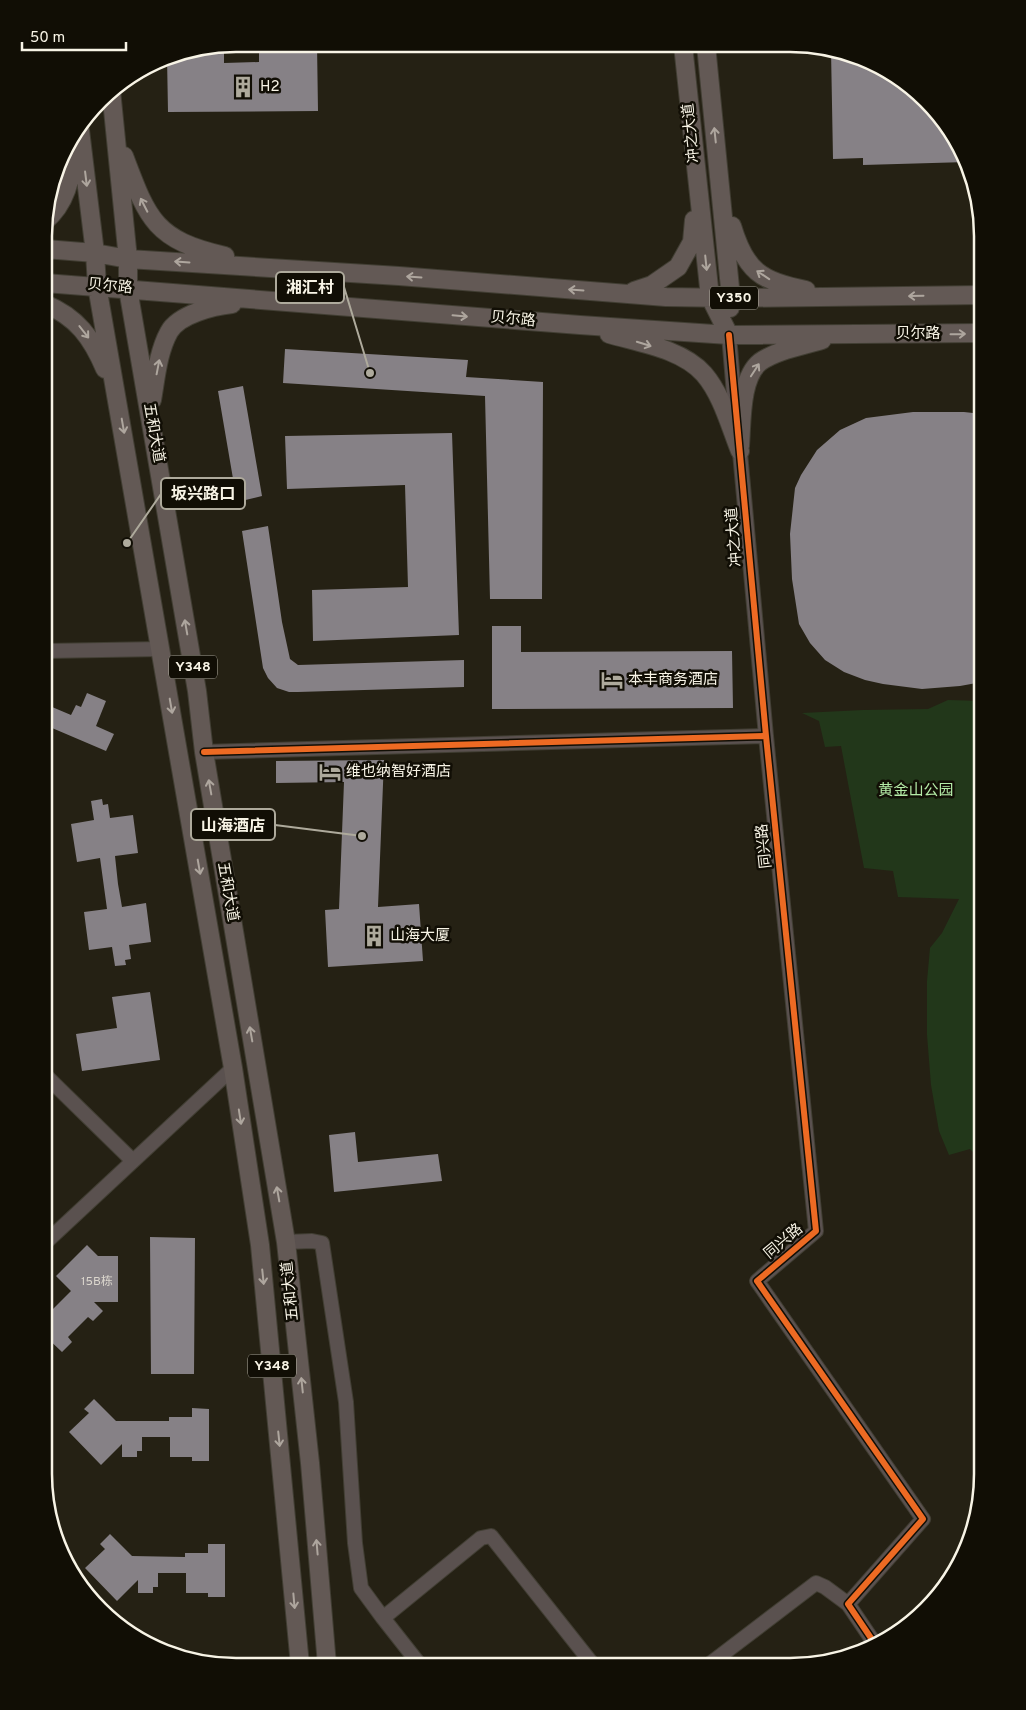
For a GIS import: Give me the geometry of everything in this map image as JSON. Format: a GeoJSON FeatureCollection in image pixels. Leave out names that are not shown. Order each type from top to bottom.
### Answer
{"type":"FeatureCollection","features":[{"type":"Feature","properties":{"kind":"main road","name":"冲之大道"},"geometry":{"type":"LineString","coordinates":[[684,52],[710,298],[729,335]]}},
{"type":"Feature","properties":{"kind":"main road","name":"冲之大道"},"geometry":{"type":"LineString","coordinates":[[707,52],[731,298],[729,335]]}},
{"type":"Feature","properties":{"kind":"main road","name":"五和大道"},"geometry":{"type":"LineString","coordinates":[[112,100],[128,259],[128,289],[197,691],[204,752],[286,1242],[310,1463],[325,1658]]}},
{"type":"Feature","properties":{"kind":"main road"},"geometry":{"type":"LineString","coordinates":[[116,134],[146,210],[162,230],[178,241],[205,252],[277,268]]}},
{"type":"Feature","properties":{"kind":"main road","name":"五和大道"},"geometry":{"type":"LineString","coordinates":[[81,139],[95,253],[97,286],[233,1068],[260,1245],[299,1658]]}},
{"type":"Feature","properties":{"kind":"main road"},"geometry":{"type":"LineString","coordinates":[[54,212],[60,206],[68,187],[74,149]]}},
{"type":"Feature","properties":{"kind":"main road"},"geometry":{"type":"LineString","coordinates":[[624,293],[652,286],[678,267],[692,242],[697,180]]}},
{"type":"Feature","properties":{"kind":"main road"},"geometry":{"type":"LineString","coordinates":[[720,183],[738,248],[747,263],[766,278],[788,287],[843,297]]}},
{"type":"Feature","properties":{"kind":"main road","name":"贝尔路"},"geometry":{"type":"LineString","coordinates":[[52,250],[95,253],[128,259],[710,298],[974,295]]}},
{"type":"Feature","properties":{"kind":"main road","name":"贝尔路"},"geometry":{"type":"LineString","coordinates":[[52,283],[580,325],[729,335],[974,333]]}},
{"type":"Feature","properties":{"kind":"main road"},"geometry":{"type":"LineString","coordinates":[[150,415],[158,363],[170,330],[184,319],[211,307],[266,300]]}},
{"type":"Feature","properties":{"kind":"main road"},"geometry":{"type":"LineString","coordinates":[[52,306],[62,310],[80,327],[97,350],[119,404]]}},
{"type":"Feature","properties":{"kind":"main road"},"geometry":{"type":"LineString","coordinates":[[580,325],[684,358],[704,374],[717,395],[740,451]]}},
{"type":"Feature","properties":{"kind":"main road"},"geometry":{"type":"LineString","coordinates":[[740,451],[743,397],[747,382],[760,363],[777,354],[839,334]]}},
{"type":"Feature","properties":{"kind":"street","name":"冲之大道"},"geometry":{"type":"LineString","coordinates":[[729,335],[766,736]]}},
{"type":"Feature","properties":{"kind":"street"},"geometry":{"type":"LineString","coordinates":[[52,650],[161,650]]}},
{"type":"Feature","properties":{"kind":"street"},"geometry":{"type":"LineString","coordinates":[[204,752],[766,736]]}},
{"type":"Feature","properties":{"kind":"street","name":"同兴路"},"geometry":{"type":"LineString","coordinates":[[766,736],[816,1231],[757,1281],[923,1520],[848,1604]]}},
{"type":"Feature","properties":{"kind":"street"},"geometry":{"type":"LineString","coordinates":[[52,1237],[233,1068]]}},
{"type":"Feature","properties":{"kind":"street"},"geometry":{"type":"LineString","coordinates":[[52,1082],[133,1161]]}},
{"type":"Feature","properties":{"kind":"street"},"geometry":{"type":"LineString","coordinates":[[286,1242],[312,1241],[322,1243],[346,1402],[355,1543],[361,1588],[414,1658]]}},
{"type":"Feature","properties":{"kind":"street"},"geometry":{"type":"LineString","coordinates":[[383,1618],[481,1538],[491,1536],[588,1658]]}},
{"type":"Feature","properties":{"kind":"street"},"geometry":{"type":"LineString","coordinates":[[718,1658],[816,1583],[826,1587],[848,1604],[871,1639]]}},
{"type":"Feature","properties":{"kind":"green space","name":"黄金山公园"},"geometry":{"type":"Polygon","coordinates":[[[948,700],[974,701],[974,1153],[970,1149],[949,1155],[939,1131],[931,1085],[927,1035],[927,981],[930,948],[942,933],[959,899],[898,897],[893,871],[864,868],[841,746],[825,747],[819,721],[802,713],[928,709],[948,700]]]}},
{"type":"Feature","properties":{"kind":"building","name":"H2"},"geometry":{"type":"Polygon","coordinates":[[[259,52],[317,52],[318,111],[168,112],[167,66],[201,56],[224,53],[224,63],[259,62],[259,52]]]}},
{"type":"Feature","properties":{"kind":"building"},"geometry":{"type":"Polygon","coordinates":[[[831,58],[871,71],[911,98],[928,115],[942,134],[958,162],[863,165],[863,158],[833,159],[831,58]]]}},
{"type":"Feature","properties":{"kind":"building"},"geometry":{"type":"Polygon","coordinates":[[[285,349],[468,360],[466,377],[543,382],[542,599],[490,599],[485,396],[283,383],[285,349]]]}},
{"type":"Feature","properties":{"kind":"building"},"geometry":{"type":"Polygon","coordinates":[[[243,386],[262,496],[237,502],[218,391],[243,386]]]}},
{"type":"Feature","properties":{"kind":"building"},"geometry":{"type":"Polygon","coordinates":[[[913,412],[974,413],[974,683],[922,689],[865,680],[844,672],[825,660],[810,643],[799,624],[792,579],[790,534],[795,488],[817,450],[840,430],[866,418],[913,412]]]}},
{"type":"Feature","properties":{"kind":"building"},"geometry":{"type":"Polygon","coordinates":[[[452,433],[459,635],[313,641],[312,590],[408,587],[405,485],[287,489],[285,436],[452,433]]]}},
{"type":"Feature","properties":{"kind":"building"},"geometry":{"type":"Polygon","coordinates":[[[268,526],[282,622],[290,659],[298,665],[464,660],[464,687],[298,692],[289,692],[277,688],[268,678],[263,668],[242,531],[268,526]]]}},
{"type":"Feature","properties":{"kind":"building","name":"本丰商务酒店"},"geometry":{"type":"Polygon","coordinates":[[[492,626],[521,626],[521,652],[732,651],[733,708],[492,709],[492,626]]]}},
{"type":"Feature","properties":{"kind":"building"},"geometry":{"type":"Polygon","coordinates":[[[87,693],[106,701],[96,726],[114,734],[106,751],[52,728],[52,707],[71,715],[76,705],[81,707],[87,693]]]}},
{"type":"Feature","properties":{"kind":"building"},"geometry":{"type":"Polygon","coordinates":[[[384,760],[378,907],[419,904],[423,961],[328,967],[325,910],[339,909],[344,782],[276,783],[276,761],[384,760]]]}},
{"type":"Feature","properties":{"kind":"building"},"geometry":{"type":"Polygon","coordinates":[[[102,799],[103,805],[108,804],[110,818],[133,815],[138,853],[115,856],[122,907],[146,903],[151,942],[129,945],[131,959],[125,960],[126,965],[115,966],[112,947],[89,950],[84,912],[107,909],[100,858],[77,862],[71,824],[94,820],[91,801],[102,799]]]}},
{"type":"Feature","properties":{"kind":"building"},"geometry":{"type":"Polygon","coordinates":[[[150,992],[160,1060],[82,1071],[76,1034],[117,1028],[112,997],[150,992]]]}},
{"type":"Feature","properties":{"kind":"building"},"geometry":{"type":"Polygon","coordinates":[[[355,1132],[358,1162],[438,1154],[442,1181],[334,1192],[329,1135],[355,1132]]]}},
{"type":"Feature","properties":{"kind":"building"},"geometry":{"type":"Polygon","coordinates":[[[150,1237],[195,1238],[194,1374],[151,1374],[150,1237]]]}},
{"type":"Feature","properties":{"kind":"building"},"geometry":{"type":"Polygon","coordinates":[[[87,1245],[98,1256],[118,1256],[118,1302],[94,1302],[103,1311],[93,1321],[88,1317],[68,1337],[72,1342],[62,1352],[52,1343],[52,1310],[71,1291],[56,1276],[87,1245]]]}},
{"type":"Feature","properties":{"kind":"building"},"geometry":{"type":"Polygon","coordinates":[[[94,1399],[116,1421],[169,1421],[169,1417],[192,1417],[192,1408],[209,1409],[209,1461],[192,1461],[192,1457],[170,1457],[170,1437],[142,1437],[142,1451],[137,1451],[137,1457],[122,1457],[122,1444],[101,1465],[69,1432],[89,1413],[84,1409],[94,1399]]]}},
{"type":"Feature","properties":{"kind":"building"},"geometry":{"type":"Polygon","coordinates":[[[110,1534],[132,1556],[185,1557],[185,1553],[208,1553],[208,1544],[225,1544],[225,1597],[208,1597],[208,1593],[186,1593],[186,1573],[158,1573],[158,1587],[153,1587],[153,1593],[138,1593],[138,1580],[117,1601],[85,1568],[105,1549],[100,1544],[110,1534]]]}},
{"type":"Feature","properties":{"kind":"cycle path"},"geometry":{"type":"LineString","coordinates":[[729,335],[766,736],[816,1231],[757,1281],[923,1519],[848,1604],[871,1639]]}},
{"type":"Feature","properties":{"kind":"cycle path"},"geometry":{"type":"LineString","coordinates":[[204,752],[766,736]]}},
{"type":"Feature","properties":{"kind":"place","name":"H2"},"geometry":{"type":"Point","coordinates":[243,87]}},
{"type":"Feature","properties":{"kind":"place","name":"湘汇村"},"geometry":{"type":"Point","coordinates":[370,373]}},
{"type":"Feature","properties":{"kind":"place","name":"坂兴路口"},"geometry":{"type":"Point","coordinates":[127,543]}},
{"type":"Feature","properties":{"kind":"place","name":"本丰商务酒店"},"geometry":{"type":"Point","coordinates":[612,680]}},
{"type":"Feature","properties":{"kind":"place","name":"维也纳智好酒店"},"geometry":{"type":"Point","coordinates":[330,772]}},
{"type":"Feature","properties":{"kind":"place","name":"山海酒店"},"geometry":{"type":"Point","coordinates":[362,836]}},
{"type":"Feature","properties":{"kind":"place","name":"山海大厦"},"geometry":{"type":"Point","coordinates":[374,936]}}]}
